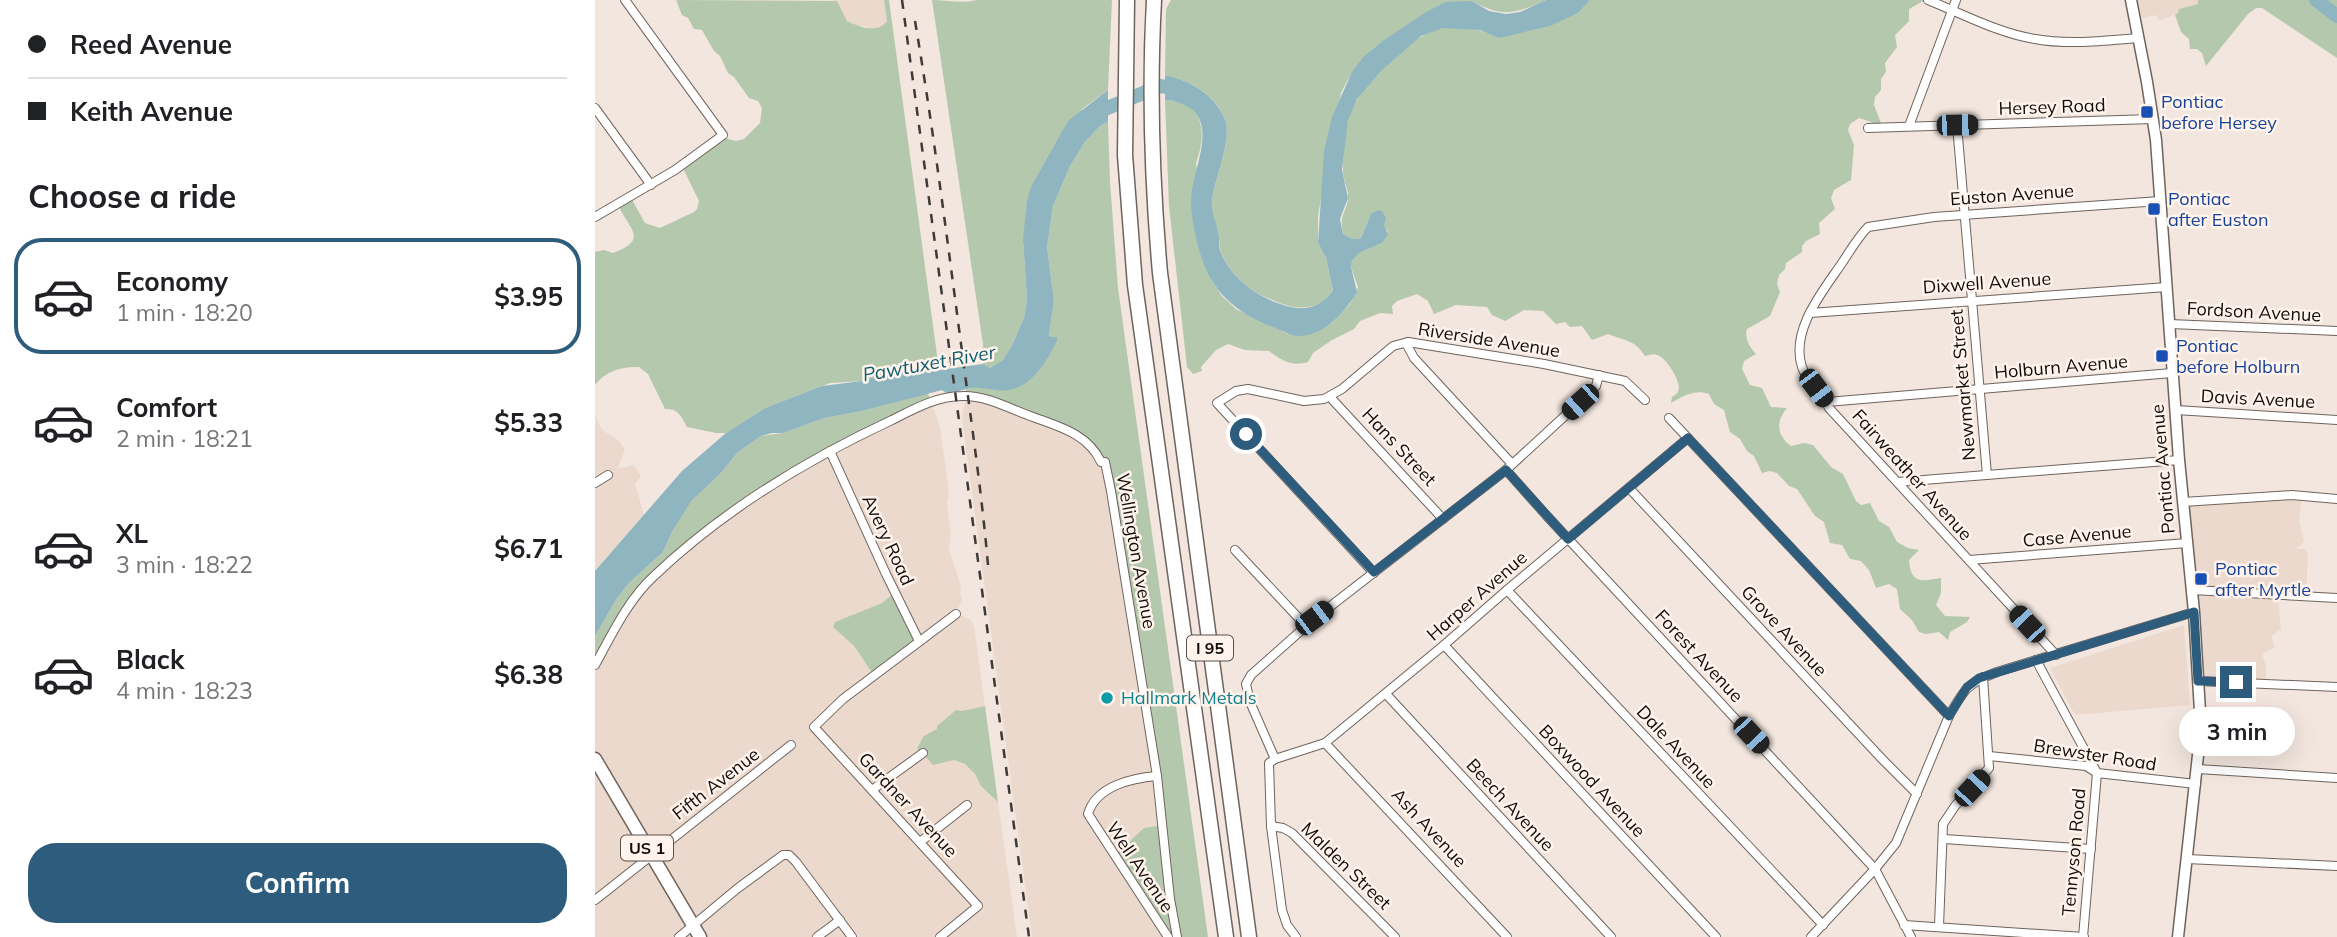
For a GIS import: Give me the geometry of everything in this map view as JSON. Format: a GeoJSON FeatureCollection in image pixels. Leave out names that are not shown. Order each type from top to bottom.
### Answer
{"type":"FeatureCollection","features":[{"type":"Feature","properties":{"kind":"highway","name":"I 95"},"geometry":{"type":"LineString","coordinates":[[1127,0],[1125,117],[1131,242],[1140,328],[1226,937]]}},
{"type":"Feature","properties":{"kind":"highway","name":"I 95"},"geometry":{"type":"LineString","coordinates":[[1154,0],[1151,108],[1153,188],[1161,284],[1249,937]]}},
{"type":"Feature","properties":{"kind":"main road","name":"Pontiac Avenue"},"geometry":{"type":"LineString","coordinates":[[2130,0],[2153,119],[2179,460],[2194,612],[2201,728],[2178,937]]}},
{"type":"Feature","properties":{"kind":"main road","name":"US 1"},"geometry":{"type":"LineString","coordinates":[[595,759],[697,932]]}},
{"type":"Feature","properties":{"kind":"street"},"geometry":{"type":"LineString","coordinates":[[595,217],[651,185],[723,135],[625,0]]}},
{"type":"Feature","properties":{"kind":"street"},"geometry":{"type":"LineString","coordinates":[[1928,0],[2034,39],[2101,41],[2138,38]]}},
{"type":"Feature","properties":{"kind":"street"},"geometry":{"type":"LineString","coordinates":[[1909,126],[1956,0]]}},
{"type":"Feature","properties":{"kind":"street"},"geometry":{"type":"LineString","coordinates":[[595,108],[651,185]]}},
{"type":"Feature","properties":{"kind":"street","name":"Hersey Road"},"geometry":{"type":"LineString","coordinates":[[1868,128],[2153,119]]}},
{"type":"Feature","properties":{"kind":"street","name":"Newmarket Street"},"geometry":{"type":"LineString","coordinates":[[1957,125],[1987,475]]}},
{"type":"Feature","properties":{"kind":"street","name":"Euston Avenue"},"geometry":{"type":"LineString","coordinates":[[1868,227],[1934,217],[2160,201]]}},
{"type":"Feature","properties":{"kind":"street","name":"Fairweather Avenue"},"geometry":{"type":"LineString","coordinates":[[1868,227],[1828,283],[1804,326],[1799,353],[1806,375],[1826,402],[2056,655]]}},
{"type":"Feature","properties":{"kind":"street","name":"Dixwell Avenue"},"geometry":{"type":"LineString","coordinates":[[1810,313],[2167,286]]}},
{"type":"Feature","properties":{"kind":"street","name":"Fordson Avenue"},"geometry":{"type":"LineString","coordinates":[[2170,324],[2337,331]]}},
{"type":"Feature","properties":{"kind":"street","name":"Riverside Avenue"},"geometry":{"type":"LineString","coordinates":[[1330,397],[1393,346],[1408,342],[1531,361],[1625,381],[1645,400]]}},
{"type":"Feature","properties":{"kind":"street","name":"Forest Avenue"},"geometry":{"type":"LineString","coordinates":[[1408,342],[1414,358],[1568,539],[1875,869],[1911,937]]}},
{"type":"Feature","properties":{"kind":"street","name":"Holburn Avenue"},"geometry":{"type":"LineString","coordinates":[[1826,402],[2172,373]]}},
{"type":"Feature","properties":{"kind":"street"},"geometry":{"type":"LineString","coordinates":[[1296,937],[1283,917],[1271,827],[1269,763],[1275,759],[1250,702],[1246,684],[1251,675],[1306,626],[1509,467],[1596,386],[1599,375]]}},
{"type":"Feature","properties":{"kind":"street"},"geometry":{"type":"LineString","coordinates":[[1330,397],[1304,401],[1248,389],[1236,391],[1217,403],[1374,572]]}},
{"type":"Feature","properties":{"kind":"street","name":"Wellington Avenue"},"geometry":{"type":"LineString","coordinates":[[595,665],[631,605],[653,577],[723,519],[830,451],[945,397],[963,396],[993,402],[1069,430],[1084,439],[1101,462],[1105,462],[1157,776],[1170,899],[1177,937]]}},
{"type":"Feature","properties":{"kind":"street","name":"Hans Street"},"geometry":{"type":"LineString","coordinates":[[1330,397],[1443,519]]}},
{"type":"Feature","properties":{"kind":"street","name":"Davis Avenue"},"geometry":{"type":"LineString","coordinates":[[2176,410],[2337,420]]}},
{"type":"Feature","properties":{"kind":"street"},"geometry":{"type":"LineString","coordinates":[[1669,418],[1949,716]]}},
{"type":"Feature","properties":{"kind":"street","name":"Harper Avenue"},"geometry":{"type":"LineString","coordinates":[[1275,759],[1325,743],[1688,438]]}},
{"type":"Feature","properties":{"kind":"street","name":"Avery Road"},"geometry":{"type":"LineString","coordinates":[[830,451],[919,641]]}},
{"type":"Feature","properties":{"kind":"street"},"geometry":{"type":"LineString","coordinates":[[1898,482],[2179,460]]}},
{"type":"Feature","properties":{"kind":"street"},"geometry":{"type":"LineString","coordinates":[[595,483],[608,475]]}},
{"type":"Feature","properties":{"kind":"street","name":"Grove Avenue"},"geometry":{"type":"LineString","coordinates":[[1629,488],[1882,760],[1917,794]]}},
{"type":"Feature","properties":{"kind":"street"},"geometry":{"type":"LineString","coordinates":[[2183,502],[2292,495],[2337,499]]}},
{"type":"Feature","properties":{"kind":"street","name":"Case Avenue"},"geometry":{"type":"LineString","coordinates":[[1969,560],[2187,543]]}},
{"type":"Feature","properties":{"kind":"street"},"geometry":{"type":"LineString","coordinates":[[1235,550],[1306,626]]}},
{"type":"Feature","properties":{"kind":"street","name":"Dale Avenue"},"geometry":{"type":"LineString","coordinates":[[1507,590],[1823,925]]}},
{"type":"Feature","properties":{"kind":"street"},"geometry":{"type":"LineString","coordinates":[[2192,590],[2337,598]]}},
{"type":"Feature","properties":{"kind":"street"},"geometry":{"type":"LineString","coordinates":[[1815,935],[1875,869],[1899,836],[1949,716],[1967,687],[1983,677],[2194,612]]}},
{"type":"Feature","properties":{"kind":"street"},"geometry":{"type":"LineString","coordinates":[[919,641],[956,614]]}},
{"type":"Feature","properties":{"kind":"street","name":"Gardner Avenue"},"geometry":{"type":"LineString","coordinates":[[919,641],[843,699],[814,727],[978,906],[940,937]]}},
{"type":"Feature","properties":{"kind":"street","name":"Boxwood Avenue"},"geometry":{"type":"LineString","coordinates":[[1444,645],[1716,937]]}},
{"type":"Feature","properties":{"kind":"street","name":"Tennyson Road"},"geometry":{"type":"LineString","coordinates":[[2036,660],[2097,773],[2084,937]]}},
{"type":"Feature","properties":{"kind":"street"},"geometry":{"type":"LineString","coordinates":[[1939,926],[1943,824],[1946,816],[1989,768],[1983,677]]}},
{"type":"Feature","properties":{"kind":"street"},"geometry":{"type":"LineString","coordinates":[[2198,681],[2337,687]]}},
{"type":"Feature","properties":{"kind":"street","name":"Beech Avenue"},"geometry":{"type":"LineString","coordinates":[[1386,694],[1611,937]]}},
{"type":"Feature","properties":{"kind":"street","name":"Ash Avenue"},"geometry":{"type":"LineString","coordinates":[[1325,743],[1507,937]]}},
{"type":"Feature","properties":{"kind":"street","name":"Fifth Avenue"},"geometry":{"type":"LineString","coordinates":[[595,900],[791,745]]}},
{"type":"Feature","properties":{"kind":"street"},"geometry":{"type":"LineString","coordinates":[[872,790],[923,753]]}},
{"type":"Feature","properties":{"kind":"street","name":"Brewster Road"},"geometry":{"type":"LineString","coordinates":[[1989,756],[2086,766],[2097,773],[2196,784]]}},
{"type":"Feature","properties":{"kind":"street"},"geometry":{"type":"LineString","coordinates":[[2198,769],[2337,778]]}},
{"type":"Feature","properties":{"kind":"street","name":"Well Avenue"},"geometry":{"type":"LineString","coordinates":[[1157,776],[1122,782],[1090,806],[1087,814],[1168,937]]}},
{"type":"Feature","properties":{"kind":"street"},"geometry":{"type":"LineString","coordinates":[[920,842],[967,805]]}},
{"type":"Feature","properties":{"kind":"street","name":"Malden Street"},"geometry":{"type":"LineString","coordinates":[[1271,827],[1283,828],[1292,833],[1395,937]]}},
{"type":"Feature","properties":{"kind":"street"},"geometry":{"type":"LineString","coordinates":[[1944,839],[2091,849]]}},
{"type":"Feature","properties":{"kind":"street"},"geometry":{"type":"LineString","coordinates":[[680,937],[697,932],[738,888],[783,855],[789,855],[796,862],[852,937]]}},
{"type":"Feature","properties":{"kind":"street"},"geometry":{"type":"LineString","coordinates":[[2187,859],[2337,866]]}},
{"type":"Feature","properties":{"kind":"street"},"geometry":{"type":"LineString","coordinates":[[817,937],[840,919]]}},
{"type":"Feature","properties":{"kind":"street"},"geometry":{"type":"LineString","coordinates":[[1905,925],[1939,926],[1999,934],[2084,937]]}},
{"type":"Feature","properties":{"kind":"shaded area"},"geometry":{"type":"Polygon","coordinates":[[[828,0],[884,0],[887,20],[872,30],[858,26],[847,21],[837,1],[828,0]]]}},
{"type":"Feature","properties":{"kind":"shaded area"},"geometry":{"type":"Polygon","coordinates":[[[2130,0],[2198,0],[2198,4],[2179,9],[2178,13],[2159,21],[2156,15],[2135,19],[2130,0]]]}},
{"type":"Feature","properties":{"kind":"shaded area"},"geometry":{"type":"Polygon","coordinates":[[[966,397],[992,402],[1074,434],[1102,463],[1107,477],[1163,825],[1144,828],[1117,853],[1170,937],[1032,937],[962,418],[966,397]]]}},
{"type":"Feature","properties":{"kind":"shaded area"},"geometry":{"type":"Polygon","coordinates":[[[932,405],[940,427],[949,492],[949,549],[961,586],[962,600],[956,613],[971,620],[974,626],[985,706],[962,712],[937,726],[938,729],[918,748],[929,759],[945,762],[954,760],[965,764],[981,786],[998,802],[1017,937],[595,937],[595,666],[651,579],[723,519],[836,449],[932,405]],[[893,594],[882,603],[836,622],[872,673],[893,594]]]}},
{"type":"Feature","properties":{"kind":"shaded area"},"geometry":{"type":"Polygon","coordinates":[[[595,414],[602,430],[619,441],[625,450],[617,469],[634,465],[641,476],[635,484],[644,515],[595,571],[595,414]]]}},
{"type":"Feature","properties":{"kind":"shaded area"},"geometry":{"type":"Polygon","coordinates":[[[2302,495],[2299,520],[2304,542],[2296,549],[2305,549],[2308,555],[2306,595],[2278,597],[2281,629],[2271,636],[2275,647],[2262,654],[2266,666],[2266,680],[2198,681],[2184,503],[2302,495]]]}},
{"type":"Feature","properties":{"kind":"shaded area"},"geometry":{"type":"Polygon","coordinates":[[[2184,625],[2190,705],[2075,715],[2050,668],[2184,625]]]}},
{"type":"Feature","properties":{"kind":"green space"},"geometry":{"type":"Polygon","coordinates":[[[676,0],[837,1],[847,21],[873,28],[887,21],[884,0],[889,0],[939,370],[919,365],[909,366],[862,381],[830,383],[765,408],[726,433],[687,427],[676,411],[665,409],[648,374],[639,367],[615,370],[595,385],[595,252],[604,250],[613,253],[624,248],[630,244],[634,234],[619,207],[630,196],[645,223],[660,228],[694,212],[699,201],[681,164],[721,137],[736,141],[744,139],[760,123],[762,108],[758,101],[749,98],[728,73],[702,30],[694,29],[688,18],[682,15],[676,0]]]}},
{"type":"Feature","properties":{"kind":"green space"},"geometry":{"type":"Polygon","coordinates":[[[932,0],[1112,0],[1108,90],[1082,109],[1023,240],[1027,299],[1024,318],[1003,360],[990,368],[983,364],[983,344],[932,0]]]}},
{"type":"Feature","properties":{"kind":"green space"},"geometry":{"type":"Polygon","coordinates":[[[1171,0],[1546,0],[1509,12],[1492,10],[1472,1],[1380,43],[1364,56],[1341,93],[1318,217],[1318,243],[1326,258],[1333,292],[1324,303],[1292,307],[1251,289],[1234,273],[1220,250],[1212,202],[1225,147],[1226,126],[1219,108],[1207,94],[1192,84],[1165,75],[1166,9],[1171,0]]]}},
{"type":"Feature","properties":{"kind":"green space"},"geometry":{"type":"Polygon","coordinates":[[[1590,0],[1925,0],[1909,9],[1909,21],[1895,35],[1897,47],[1885,63],[1886,72],[1881,79],[1881,90],[1875,97],[1874,105],[1881,123],[1859,118],[1850,124],[1848,130],[1854,145],[1851,180],[1834,190],[1831,198],[1835,209],[1819,223],[1820,234],[1806,241],[1802,252],[1786,263],[1785,269],[1779,275],[1777,284],[1780,292],[1770,316],[1747,329],[1748,343],[1756,354],[1744,361],[1742,369],[1750,385],[1762,388],[1771,407],[1787,408],[1779,423],[1780,433],[1786,442],[1791,446],[1804,443],[1813,445],[1831,467],[1843,474],[1856,501],[1861,505],[1870,503],[1879,521],[1889,527],[1897,542],[1919,550],[1909,560],[1915,577],[1919,580],[1941,578],[1941,593],[1936,605],[1945,616],[1970,617],[1967,622],[1950,632],[1948,640],[1939,632],[1919,632],[1912,620],[1900,609],[1897,589],[1889,584],[1876,588],[1869,570],[1861,561],[1850,559],[1842,545],[1830,543],[1824,522],[1815,516],[1797,489],[1789,486],[1777,473],[1762,473],[1754,456],[1747,451],[1740,439],[1730,432],[1724,410],[1714,404],[1709,394],[1694,393],[1671,403],[1679,388],[1668,364],[1657,355],[1645,356],[1638,347],[1625,340],[1608,334],[1592,340],[1582,326],[1570,327],[1565,322],[1556,324],[1543,311],[1524,310],[1505,321],[1492,315],[1487,307],[1456,305],[1434,314],[1428,301],[1417,294],[1397,301],[1392,306],[1393,314],[1380,313],[1360,321],[1354,329],[1313,353],[1308,362],[1292,363],[1269,351],[1245,350],[1228,344],[1216,350],[1201,367],[1202,371],[1193,374],[1187,367],[1169,206],[1165,100],[1188,106],[1200,121],[1202,131],[1196,163],[1212,281],[1222,296],[1236,309],[1288,334],[1332,323],[1350,304],[1358,287],[1351,267],[1352,261],[1359,253],[1382,243],[1388,231],[1371,214],[1361,238],[1353,239],[1343,234],[1342,227],[1348,198],[1343,168],[1348,119],[1362,92],[1373,78],[1400,51],[1442,28],[1464,27],[1499,37],[1578,13],[1590,0]]]}},
{"type":"Feature","properties":{"kind":"green space"},"geometry":{"type":"Polygon","coordinates":[[[2198,0],[2337,0],[2337,58],[2262,8],[2256,8],[2248,14],[2206,66],[2202,53],[2197,49],[2190,49],[2189,39],[2181,32],[2175,15],[2179,9],[2198,4],[2198,0]]]}},
{"type":"Feature","properties":{"kind":"green space"},"geometry":{"type":"Polygon","coordinates":[[[1108,122],[1118,288],[1208,937],[1170,937],[1117,853],[1144,828],[1163,825],[1109,485],[1102,463],[1074,434],[965,395],[966,389],[979,387],[1007,390],[1051,337],[1049,335],[1054,301],[1047,247],[1053,206],[1070,166],[1085,142],[1100,126],[1108,122]]]}},
{"type":"Feature","properties":{"kind":"green space"},"geometry":{"type":"Polygon","coordinates":[[[928,393],[930,401],[868,431],[754,498],[665,567],[634,600],[595,666],[595,636],[617,598],[630,582],[663,552],[692,499],[721,473],[738,452],[761,436],[783,433],[825,418],[928,393]]]}},
{"type":"Feature","properties":{"kind":"green space"},"geometry":{"type":"Polygon","coordinates":[[[893,594],[919,641],[872,673],[854,646],[833,627],[835,622],[882,603],[893,594]]]}},
{"type":"Feature","properties":{"kind":"green space"},"geometry":{"type":"Polygon","coordinates":[[[985,706],[998,802],[981,786],[975,774],[965,764],[954,760],[933,765],[917,748],[924,736],[937,729],[937,726],[956,710],[985,706]]]}},
{"type":"Feature","properties":{"kind":"water"},"geometry":{"type":"Polygon","coordinates":[[[1546,0],[1590,0],[1578,13],[1550,26],[1499,38],[1480,30],[1443,28],[1421,36],[1381,71],[1357,99],[1348,120],[1342,170],[1348,198],[1340,219],[1343,234],[1353,239],[1361,238],[1371,214],[1378,210],[1382,211],[1386,218],[1384,225],[1388,234],[1382,243],[1359,253],[1352,261],[1357,292],[1333,321],[1318,332],[1293,335],[1251,317],[1223,295],[1203,262],[1192,214],[1192,188],[1201,150],[1202,126],[1198,116],[1190,108],[1165,100],[1165,75],[1207,94],[1224,117],[1227,135],[1212,205],[1220,250],[1226,263],[1241,281],[1270,300],[1297,308],[1315,306],[1333,291],[1326,258],[1318,243],[1324,151],[1332,117],[1352,72],[1364,56],[1426,12],[1446,2],[1472,1],[1489,11],[1506,14],[1520,12],[1546,0]]]}},
{"type":"Feature","properties":{"kind":"water"},"geometry":{"type":"Polygon","coordinates":[[[1108,90],[1108,122],[1100,126],[1085,142],[1070,166],[1053,206],[1047,247],[1054,301],[1049,335],[1057,337],[1057,340],[1049,356],[1032,378],[1017,388],[1001,391],[975,388],[948,394],[942,390],[825,418],[783,433],[761,436],[738,452],[721,473],[692,500],[663,552],[630,582],[617,598],[595,636],[595,571],[682,471],[726,433],[765,408],[822,386],[862,381],[909,366],[919,365],[939,370],[983,364],[990,368],[1003,360],[1024,318],[1027,299],[1023,240],[1031,187],[1068,121],[1108,90]]]}},
{"type":"Feature","properties":{"kind":"waterway"},"geometry":{"type":"LineString","coordinates":[[2316,0],[2337,16]]}},
{"type":"Feature","properties":{"kind":"waterway","name":"Pawtuxet River"},"geometry":{"type":"LineString","coordinates":[[1093,114],[1160,86],[1181,89]]}},
{"type":"Feature","properties":{"kind":"railway"},"geometry":{"type":"LineString","coordinates":[[902,0],[1029,937]]}},
{"type":"Feature","properties":{"kind":"railway"},"geometry":{"type":"LineString","coordinates":[[915,21],[977,462],[988,565]]}},
{"type":"Feature","properties":{"kind":"place","name":"Pontiac before Hersey"},"geometry":{"type":"Point","coordinates":[2147,112]}},
{"type":"Feature","properties":{"kind":"place","name":"Pontiac after Euston"},"geometry":{"type":"Point","coordinates":[2154,209]}},
{"type":"Feature","properties":{"kind":"place","name":"Pontiac before Holburn"},"geometry":{"type":"Point","coordinates":[2162,356]}},
{"type":"Feature","properties":{"kind":"place","name":"Pontiac after Myrtle"},"geometry":{"type":"Point","coordinates":[2201,579]}},
{"type":"Feature","properties":{"kind":"place","name":"Hallmark Metals"},"geometry":{"type":"Point","coordinates":[1107,698]}},
{"type":"Feature","properties":{"kind":"route"},"geometry":{"type":"LineString","coordinates":[[1246,434],[1374,572],[1506,470],[1568,539],[1688,438],[1949,716],[1967,687],[1979,678],[2194,612],[2198,681],[2236,682]]}}]}
